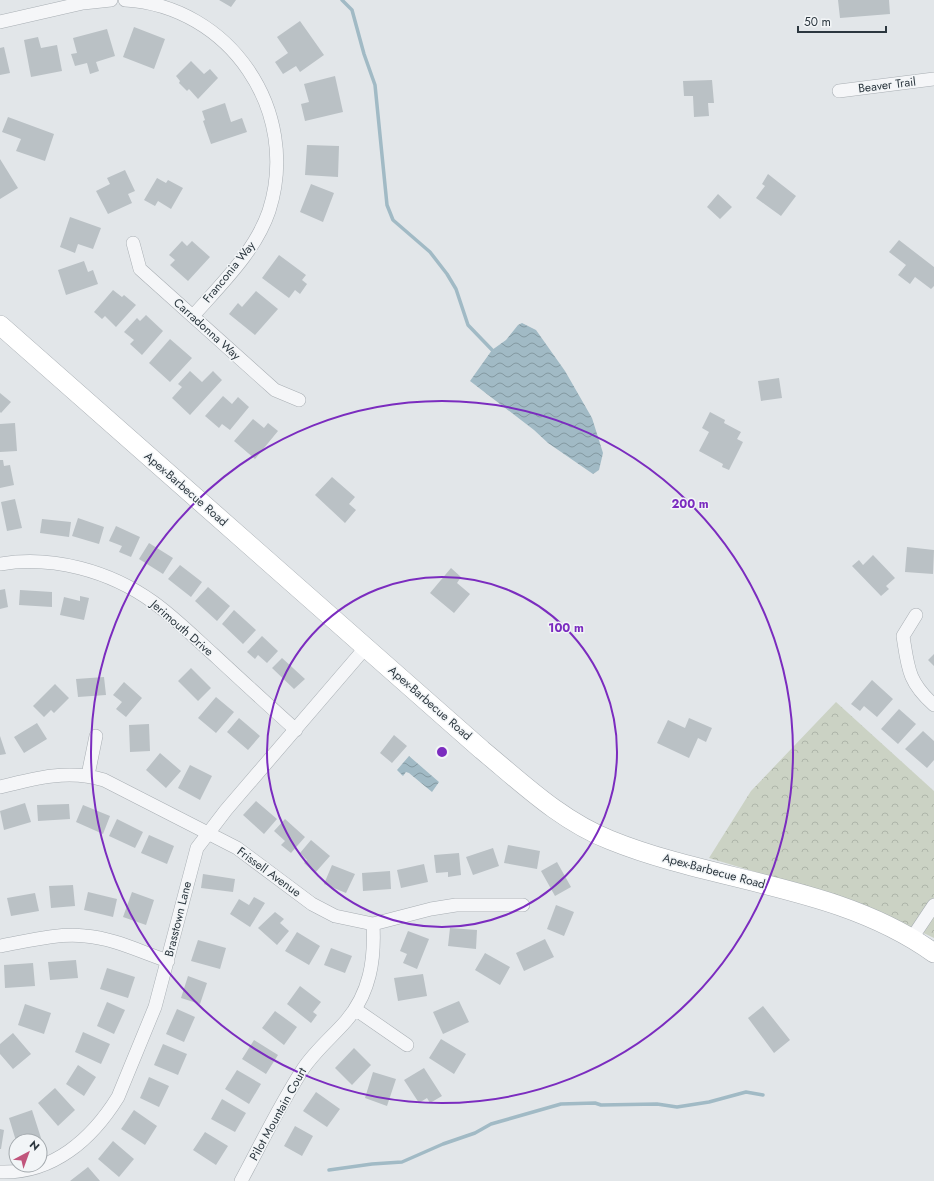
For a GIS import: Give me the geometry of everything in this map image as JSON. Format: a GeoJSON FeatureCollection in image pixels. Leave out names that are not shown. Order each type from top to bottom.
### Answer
{"type":"FeatureCollection","features":[{"type":"Feature","properties":{"kind":"street"},"geometry":{"type":"LineString","coordinates":[[0,22],[83,3],[111,0]]}},
{"type":"Feature","properties":{"kind":"street","name":"Franconia Way"},"geometry":{"type":"LineString","coordinates":[[125,0],[156,4],[182,13],[200,23],[227,44],[248,69],[257,84],[271,115],[274,130],[277,170],[269,211],[263,226],[246,254],[193,316]]}},
{"type":"Feature","properties":{"kind":"street","name":"Beaver Trail"},"geometry":{"type":"LineString","coordinates":[[839,91],[934,79]]}},
{"type":"Feature","properties":{"kind":"street","name":"Carradonna Way"},"geometry":{"type":"LineString","coordinates":[[133,243],[140,269],[275,390],[299,400]]}},
{"type":"Feature","properties":{"kind":"street","name":"Apex-Barbecue Road"},"geometry":{"type":"LineString","coordinates":[[0,325],[366,648],[539,797],[576,823],[609,840],[671,861],[781,889],[850,910],[912,938],[934,953]]}},
{"type":"Feature","properties":{"kind":"street","name":"Jerimouth Drive"},"geometry":{"type":"LineString","coordinates":[[0,564],[45,563],[76,567],[103,575],[138,592],[164,610],[296,730]]}},
{"type":"Feature","properties":{"kind":"street"},"geometry":{"type":"LineString","coordinates":[[916,615],[903,636],[909,674],[925,696],[934,704]]}},
{"type":"Feature","properties":{"kind":"street","name":"Brasstown Lane"},"geometry":{"type":"LineString","coordinates":[[0,1172],[13,1172],[37,1167],[61,1158],[82,1142],[101,1121],[118,1097],[155,1007],[168,961],[193,858],[197,848],[208,833],[366,648]]}},
{"type":"Feature","properties":{"kind":"street"},"geometry":{"type":"LineString","coordinates":[[88,775],[96,736]]}},
{"type":"Feature","properties":{"kind":"street","name":"Frissell Avenue"},"geometry":{"type":"LineString","coordinates":[[0,787],[53,775],[88,775],[119,788],[208,833],[252,858],[296,892],[323,910],[349,920],[373,924],[456,904],[523,905]]}},
{"type":"Feature","properties":{"kind":"street"},"geometry":{"type":"LineString","coordinates":[[912,938],[934,905]]}},
{"type":"Feature","properties":{"kind":"street","name":"Pilot Mountain Court"},"geometry":{"type":"LineString","coordinates":[[241,1181],[304,1067],[355,1008],[367,987],[374,957],[373,924]]}},
{"type":"Feature","properties":{"kind":"street"},"geometry":{"type":"LineString","coordinates":[[0,946],[50,937],[86,936],[106,940],[168,961]]}},
{"type":"Feature","properties":{"kind":"street"},"geometry":{"type":"LineString","coordinates":[[355,1008],[406,1045]]}},
{"type":"Feature","properties":{"kind":"green space"},"geometry":{"type":"Polygon","coordinates":[[[836,702],[934,791],[934,938],[865,905],[709,858],[751,791],[836,702]]]}},
{"type":"Feature","properties":{"kind":"water"},"geometry":{"type":"Polygon","coordinates":[[[522,323],[536,330],[565,371],[592,418],[603,453],[599,470],[593,474],[548,443],[534,430],[470,381],[492,350],[506,340],[518,325],[522,323]]]}},
{"type":"Feature","properties":{"kind":"water"},"geometry":{"type":"Polygon","coordinates":[[[409,756],[439,782],[432,792],[409,773],[406,772],[403,776],[397,770],[409,756]]]}},
{"type":"Feature","properties":{"kind":"building"},"geometry":{"type":"Polygon","coordinates":[[[219,0],[236,0],[231,7],[219,0]]]}},
{"type":"Feature","properties":{"kind":"building"},"geometry":{"type":"Polygon","coordinates":[[[838,0],[889,0],[890,14],[840,18],[838,0]]]}},
{"type":"Feature","properties":{"kind":"building"},"geometry":{"type":"Polygon","coordinates":[[[300,21],[324,55],[300,72],[296,66],[283,74],[275,62],[288,53],[277,37],[300,21]]]}},
{"type":"Feature","properties":{"kind":"building"},"geometry":{"type":"Polygon","coordinates":[[[134,27],[165,39],[154,69],[123,57],[134,27]]]}},
{"type":"Feature","properties":{"kind":"building"},"geometry":{"type":"Polygon","coordinates":[[[107,29],[115,56],[96,62],[99,71],[90,74],[87,63],[75,66],[71,54],[77,53],[73,38],[107,29]]]}},
{"type":"Feature","properties":{"kind":"building"},"geometry":{"type":"Polygon","coordinates":[[[38,37],[41,48],[57,45],[62,71],[31,77],[24,40],[38,37]]]}},
{"type":"Feature","properties":{"kind":"building"},"geometry":{"type":"Polygon","coordinates":[[[4,47],[10,73],[0,75],[0,48],[4,47]]]}},
{"type":"Feature","properties":{"kind":"building"},"geometry":{"type":"Polygon","coordinates":[[[191,61],[204,74],[210,69],[218,78],[198,99],[189,89],[187,91],[179,83],[180,81],[176,76],[191,61]]]}},
{"type":"Feature","properties":{"kind":"building"},"geometry":{"type":"Polygon","coordinates":[[[335,76],[343,112],[305,121],[301,104],[309,102],[304,84],[335,76]]]}},
{"type":"Feature","properties":{"kind":"building"},"geometry":{"type":"Polygon","coordinates":[[[712,80],[714,103],[708,103],[709,116],[694,117],[693,96],[684,96],[683,81],[712,80]]]}},
{"type":"Feature","properties":{"kind":"building"},"geometry":{"type":"Polygon","coordinates":[[[225,103],[231,122],[242,118],[247,132],[211,144],[203,121],[205,120],[202,111],[225,103]]]}},
{"type":"Feature","properties":{"kind":"building"},"geometry":{"type":"Polygon","coordinates":[[[8,117],[54,134],[45,161],[16,151],[21,139],[2,132],[8,117]]]}},
{"type":"Feature","properties":{"kind":"building"},"geometry":{"type":"Polygon","coordinates":[[[307,145],[339,146],[338,177],[305,175],[307,145]]]}},
{"type":"Feature","properties":{"kind":"building"},"geometry":{"type":"Polygon","coordinates":[[[0,159],[18,188],[0,199],[0,159]]]}},
{"type":"Feature","properties":{"kind":"building"},"geometry":{"type":"Polygon","coordinates":[[[125,170],[135,191],[128,194],[132,203],[108,214],[96,191],[110,184],[107,178],[125,170]]]}},
{"type":"Feature","properties":{"kind":"building"},"geometry":{"type":"Polygon","coordinates":[[[768,174],[796,196],[781,216],[756,198],[765,186],[762,184],[768,174]]]}},
{"type":"Feature","properties":{"kind":"building"},"geometry":{"type":"Polygon","coordinates":[[[157,178],[166,183],[168,180],[183,188],[171,209],[158,201],[155,206],[144,200],[157,178]]]}},
{"type":"Feature","properties":{"kind":"building"},"geometry":{"type":"Polygon","coordinates":[[[311,184],[334,193],[323,222],[300,212],[311,184]]]}},
{"type":"Feature","properties":{"kind":"building"},"geometry":{"type":"Polygon","coordinates":[[[718,194],[732,207],[720,219],[707,207],[718,194]]]}},
{"type":"Feature","properties":{"kind":"building"},"geometry":{"type":"Polygon","coordinates":[[[70,217],[101,228],[93,249],[78,244],[75,253],[60,247],[70,217]]]}},
{"type":"Feature","properties":{"kind":"building"},"geometry":{"type":"Polygon","coordinates":[[[899,240],[934,267],[934,286],[931,289],[915,277],[910,284],[898,275],[906,265],[889,252],[899,240]]]}},
{"type":"Feature","properties":{"kind":"building"},"geometry":{"type":"Polygon","coordinates":[[[182,241],[187,246],[192,241],[210,257],[188,281],[170,265],[175,260],[169,255],[182,241]]]}},
{"type":"Feature","properties":{"kind":"building"},"geometry":{"type":"Polygon","coordinates":[[[279,255],[306,275],[302,280],[307,284],[300,294],[295,290],[289,298],[262,278],[279,255]]]}},
{"type":"Feature","properties":{"kind":"building"},"geometry":{"type":"Polygon","coordinates":[[[84,261],[88,272],[93,270],[98,284],[66,295],[58,270],[84,261]]]}},
{"type":"Feature","properties":{"kind":"building"},"geometry":{"type":"Polygon","coordinates":[[[113,290],[122,297],[124,295],[136,305],[116,327],[105,316],[102,319],[94,312],[113,290]]]}},
{"type":"Feature","properties":{"kind":"building"},"geometry":{"type":"Polygon","coordinates":[[[256,291],[278,309],[255,335],[229,314],[238,303],[242,307],[256,291]]]}},
{"type":"Feature","properties":{"kind":"building"},"geometry":{"type":"Polygon","coordinates":[[[146,315],[163,331],[142,355],[130,344],[134,340],[124,332],[137,318],[140,321],[146,315]]]}},
{"type":"Feature","properties":{"kind":"building"},"geometry":{"type":"Polygon","coordinates":[[[170,339],[192,358],[170,382],[149,363],[170,339]]]}},
{"type":"Feature","properties":{"kind":"building"},"geometry":{"type":"Polygon","coordinates":[[[190,371],[202,382],[213,371],[222,380],[190,415],[172,398],[182,387],[178,384],[190,371]]]}},
{"type":"Feature","properties":{"kind":"building"},"geometry":{"type":"Polygon","coordinates":[[[779,378],[782,398],[761,401],[758,381],[779,378]]]}},
{"type":"Feature","properties":{"kind":"building"},"geometry":{"type":"Polygon","coordinates":[[[0,393],[11,402],[1,413],[0,412],[0,393]]]}},
{"type":"Feature","properties":{"kind":"building"},"geometry":{"type":"Polygon","coordinates":[[[223,396],[232,404],[238,397],[249,407],[230,430],[222,424],[219,428],[205,416],[223,396]]]}},
{"type":"Feature","properties":{"kind":"building"},"geometry":{"type":"Polygon","coordinates":[[[710,412],[725,420],[724,423],[741,432],[737,439],[743,442],[729,470],[722,467],[723,464],[699,451],[709,432],[702,428],[710,412]]]}},
{"type":"Feature","properties":{"kind":"building"},"geometry":{"type":"Polygon","coordinates":[[[253,419],[264,428],[268,423],[278,431],[255,459],[234,441],[253,419]]]}},
{"type":"Feature","properties":{"kind":"building"},"geometry":{"type":"Polygon","coordinates":[[[15,423],[17,451],[0,452],[0,424],[15,423]]]}},
{"type":"Feature","properties":{"kind":"building"},"geometry":{"type":"Polygon","coordinates":[[[0,460],[3,460],[4,466],[10,465],[14,485],[0,488],[0,460]]]}},
{"type":"Feature","properties":{"kind":"building"},"geometry":{"type":"Polygon","coordinates":[[[332,477],[355,497],[349,504],[356,510],[345,523],[315,495],[332,477]]]}},
{"type":"Feature","properties":{"kind":"building"},"geometry":{"type":"Polygon","coordinates":[[[15,499],[22,528],[7,531],[1,502],[15,499]]]}},
{"type":"Feature","properties":{"kind":"building"},"geometry":{"type":"Polygon","coordinates":[[[78,518],[104,527],[99,544],[72,536],[78,518]]]}},
{"type":"Feature","properties":{"kind":"building"},"geometry":{"type":"Polygon","coordinates":[[[42,519],[71,522],[69,537],[40,533],[42,519]]]}},
{"type":"Feature","properties":{"kind":"building"},"geometry":{"type":"Polygon","coordinates":[[[116,526],[140,537],[131,557],[119,552],[122,546],[109,541],[116,526]]]}},
{"type":"Feature","properties":{"kind":"building"},"geometry":{"type":"Polygon","coordinates":[[[149,543],[173,558],[163,574],[139,559],[149,543]]]}},
{"type":"Feature","properties":{"kind":"building"},"geometry":{"type":"Polygon","coordinates":[[[907,547],[934,550],[933,574],[905,572],[907,547]]]}},
{"type":"Feature","properties":{"kind":"building"},"geometry":{"type":"Polygon","coordinates":[[[873,555],[895,578],[886,586],[889,589],[881,596],[852,566],[859,560],[863,565],[873,555]]]}},
{"type":"Feature","properties":{"kind":"building"},"geometry":{"type":"Polygon","coordinates":[[[180,565],[202,582],[191,597],[168,579],[180,565]]]}},
{"type":"Feature","properties":{"kind":"building"},"geometry":{"type":"Polygon","coordinates":[[[451,568],[461,577],[457,583],[470,594],[454,613],[430,593],[451,568]]]}},
{"type":"Feature","properties":{"kind":"building"},"geometry":{"type":"Polygon","coordinates":[[[208,587],[230,606],[217,621],[195,601],[208,587]]]}},
{"type":"Feature","properties":{"kind":"building"},"geometry":{"type":"Polygon","coordinates":[[[5,589],[8,607],[0,609],[0,590],[5,589]]]}},
{"type":"Feature","properties":{"kind":"building"},"geometry":{"type":"Polygon","coordinates":[[[20,590],[52,592],[52,607],[19,605],[20,590]]]}},
{"type":"Feature","properties":{"kind":"building"},"geometry":{"type":"Polygon","coordinates":[[[80,596],[89,598],[84,620],[60,615],[64,597],[80,601],[80,596]]]}},
{"type":"Feature","properties":{"kind":"building"},"geometry":{"type":"Polygon","coordinates":[[[234,610],[256,630],[243,644],[222,624],[234,610]]]}},
{"type":"Feature","properties":{"kind":"building"},"geometry":{"type":"Polygon","coordinates":[[[262,636],[278,651],[267,663],[258,655],[255,659],[247,652],[262,636]]]}},
{"type":"Feature","properties":{"kind":"building"},"geometry":{"type":"Polygon","coordinates":[[[934,654],[934,666],[928,660],[934,654]]]}},
{"type":"Feature","properties":{"kind":"building"},"geometry":{"type":"Polygon","coordinates":[[[282,658],[305,679],[294,689],[272,668],[282,658]]]}},
{"type":"Feature","properties":{"kind":"building"},"geometry":{"type":"Polygon","coordinates":[[[191,668],[211,688],[198,701],[178,681],[191,668]]]}},
{"type":"Feature","properties":{"kind":"building"},"geometry":{"type":"Polygon","coordinates":[[[104,677],[106,695],[78,697],[76,679],[104,677]]]}},
{"type":"Feature","properties":{"kind":"building"},"geometry":{"type":"Polygon","coordinates":[[[872,680],[893,699],[877,717],[864,706],[860,711],[851,704],[872,680]]]}},
{"type":"Feature","properties":{"kind":"building"},"geometry":{"type":"Polygon","coordinates":[[[124,682],[142,698],[126,717],[116,709],[122,702],[113,695],[124,682]]]}},
{"type":"Feature","properties":{"kind":"building"},"geometry":{"type":"Polygon","coordinates":[[[55,684],[69,698],[54,713],[51,710],[44,717],[33,706],[55,684]]]}},
{"type":"Feature","properties":{"kind":"building"},"geometry":{"type":"Polygon","coordinates":[[[216,697],[234,712],[216,733],[198,718],[216,697]]]}},
{"type":"Feature","properties":{"kind":"building"},"geometry":{"type":"Polygon","coordinates":[[[899,709],[916,724],[898,744],[881,729],[899,709]]]}},
{"type":"Feature","properties":{"kind":"building"},"geometry":{"type":"Polygon","coordinates":[[[239,718],[260,736],[248,750],[227,732],[239,718]]]}},
{"type":"Feature","properties":{"kind":"building"},"geometry":{"type":"Polygon","coordinates":[[[689,718],[712,728],[706,742],[698,738],[689,758],[657,743],[668,720],[685,728],[689,718]]]}},
{"type":"Feature","properties":{"kind":"building"},"geometry":{"type":"Polygon","coordinates":[[[37,723],[47,739],[24,753],[14,737],[37,723]]]}},
{"type":"Feature","properties":{"kind":"building"},"geometry":{"type":"Polygon","coordinates":[[[149,724],[150,751],[130,752],[129,725],[149,724]]]}},
{"type":"Feature","properties":{"kind":"building"},"geometry":{"type":"Polygon","coordinates":[[[923,731],[934,741],[934,760],[927,768],[905,749],[923,731]]]}},
{"type":"Feature","properties":{"kind":"building"},"geometry":{"type":"Polygon","coordinates":[[[394,735],[407,746],[392,763],[380,753],[394,735]]]}},
{"type":"Feature","properties":{"kind":"building"},"geometry":{"type":"Polygon","coordinates":[[[0,736],[6,754],[0,755],[0,736]]]}},
{"type":"Feature","properties":{"kind":"building"},"geometry":{"type":"Polygon","coordinates":[[[160,753],[181,771],[166,788],[146,770],[160,753]]]}},
{"type":"Feature","properties":{"kind":"building"},"geometry":{"type":"Polygon","coordinates":[[[190,765],[212,776],[200,800],[178,788],[190,765]]]}},
{"type":"Feature","properties":{"kind":"building"},"geometry":{"type":"Polygon","coordinates":[[[256,801],[277,819],[264,834],[243,815],[256,801]]]}},
{"type":"Feature","properties":{"kind":"building"},"geometry":{"type":"Polygon","coordinates":[[[25,803],[31,822],[4,830],[0,811],[25,803]]]}},
{"type":"Feature","properties":{"kind":"building"},"geometry":{"type":"Polygon","coordinates":[[[69,804],[70,819],[38,821],[37,805],[69,804]]]}},
{"type":"Feature","properties":{"kind":"building"},"geometry":{"type":"Polygon","coordinates":[[[83,805],[110,816],[103,834],[76,822],[83,805]]]}},
{"type":"Feature","properties":{"kind":"building"},"geometry":{"type":"Polygon","coordinates":[[[117,819],[143,832],[135,848],[109,836],[117,819]]]}},
{"type":"Feature","properties":{"kind":"building"},"geometry":{"type":"Polygon","coordinates":[[[285,819],[305,837],[291,853],[281,845],[285,841],[274,831],[285,819]]]}},
{"type":"Feature","properties":{"kind":"building"},"geometry":{"type":"Polygon","coordinates":[[[149,835],[174,846],[167,864],[141,853],[149,835]]]}},
{"type":"Feature","properties":{"kind":"building"},"geometry":{"type":"Polygon","coordinates":[[[311,840],[330,856],[315,873],[304,863],[307,860],[300,853],[311,840]]]}},
{"type":"Feature","properties":{"kind":"building"},"geometry":{"type":"Polygon","coordinates":[[[508,845],[540,851],[537,869],[504,863],[508,845]]]}},
{"type":"Feature","properties":{"kind":"building"},"geometry":{"type":"Polygon","coordinates":[[[493,848],[499,866],[473,875],[466,857],[493,848]]]}},
{"type":"Feature","properties":{"kind":"building"},"geometry":{"type":"Polygon","coordinates":[[[459,853],[461,875],[448,877],[448,872],[436,873],[434,855],[459,853]]]}},
{"type":"Feature","properties":{"kind":"building"},"geometry":{"type":"Polygon","coordinates":[[[557,862],[571,887],[555,896],[541,871],[557,862]]]}},
{"type":"Feature","properties":{"kind":"building"},"geometry":{"type":"Polygon","coordinates":[[[424,864],[428,882],[401,888],[397,870],[424,864]]]}},
{"type":"Feature","properties":{"kind":"building"},"geometry":{"type":"Polygon","coordinates":[[[332,865],[355,874],[346,893],[324,884],[332,865]]]}},
{"type":"Feature","properties":{"kind":"building"},"geometry":{"type":"Polygon","coordinates":[[[390,871],[391,889],[363,891],[362,873],[390,871]]]}},
{"type":"Feature","properties":{"kind":"building"},"geometry":{"type":"Polygon","coordinates":[[[203,874],[235,879],[233,892],[201,888],[203,874]]]}},
{"type":"Feature","properties":{"kind":"building"},"geometry":{"type":"Polygon","coordinates":[[[73,885],[75,906],[51,908],[49,886],[73,885]]]}},
{"type":"Feature","properties":{"kind":"building"},"geometry":{"type":"Polygon","coordinates":[[[88,892],[117,899],[113,917],[84,910],[88,892]]]}},
{"type":"Feature","properties":{"kind":"building"},"geometry":{"type":"Polygon","coordinates":[[[132,892],[154,900],[146,925],[123,917],[132,892]]]}},
{"type":"Feature","properties":{"kind":"building"},"geometry":{"type":"Polygon","coordinates":[[[35,893],[39,911],[11,916],[7,898],[35,893]]]}},
{"type":"Feature","properties":{"kind":"building"},"geometry":{"type":"Polygon","coordinates":[[[254,897],[265,903],[250,927],[230,914],[239,899],[249,905],[254,897]]]}},
{"type":"Feature","properties":{"kind":"building"},"geometry":{"type":"Polygon","coordinates":[[[556,905],[574,912],[564,936],[547,929],[556,905]]]}},
{"type":"Feature","properties":{"kind":"building"},"geometry":{"type":"Polygon","coordinates":[[[275,912],[284,919],[280,923],[289,931],[277,945],[258,928],[275,912]]]}},
{"type":"Feature","properties":{"kind":"building"},"geometry":{"type":"Polygon","coordinates":[[[450,928],[477,930],[476,949],[448,946],[450,928]]]}},
{"type":"Feature","properties":{"kind":"building"},"geometry":{"type":"Polygon","coordinates":[[[408,931],[429,939],[417,969],[403,963],[407,954],[400,951],[408,931]]]}},
{"type":"Feature","properties":{"kind":"building"},"geometry":{"type":"Polygon","coordinates":[[[297,932],[320,946],[309,965],[285,951],[297,932]]]}},
{"type":"Feature","properties":{"kind":"building"},"geometry":{"type":"Polygon","coordinates":[[[545,939],[554,957],[524,971],[516,953],[545,939]]]}},
{"type":"Feature","properties":{"kind":"building"},"geometry":{"type":"Polygon","coordinates":[[[198,940],[226,948],[220,969],[191,961],[198,940]]]}},
{"type":"Feature","properties":{"kind":"building"},"geometry":{"type":"Polygon","coordinates":[[[331,948],[352,956],[345,973],[324,965],[331,948]]]}},
{"type":"Feature","properties":{"kind":"building"},"geometry":{"type":"Polygon","coordinates":[[[485,953],[510,967],[500,985],[475,970],[485,953]]]}},
{"type":"Feature","properties":{"kind":"building"},"geometry":{"type":"Polygon","coordinates":[[[76,960],[78,978],[50,980],[48,962],[76,960]]]}},
{"type":"Feature","properties":{"kind":"building"},"geometry":{"type":"Polygon","coordinates":[[[33,963],[35,986],[5,988],[4,965],[33,963]]]}},
{"type":"Feature","properties":{"kind":"building"},"geometry":{"type":"Polygon","coordinates":[[[107,968],[135,977],[128,998],[100,989],[107,968]]]}},
{"type":"Feature","properties":{"kind":"building"},"geometry":{"type":"Polygon","coordinates":[[[423,974],[427,996],[398,1001],[394,978],[423,974]]]}},
{"type":"Feature","properties":{"kind":"building"},"geometry":{"type":"Polygon","coordinates":[[[188,976],[207,983],[200,1004],[181,998],[188,976]]]}},
{"type":"Feature","properties":{"kind":"building"},"geometry":{"type":"Polygon","coordinates":[[[300,986],[321,1002],[313,1012],[317,1015],[311,1023],[287,1004],[300,986]]]}},
{"type":"Feature","properties":{"kind":"building"},"geometry":{"type":"Polygon","coordinates":[[[459,1001],[469,1022],[443,1034],[433,1012],[459,1001]]]}},
{"type":"Feature","properties":{"kind":"building"},"geometry":{"type":"Polygon","coordinates":[[[107,1002],[125,1010],[114,1034],[97,1026],[107,1002]]]}},
{"type":"Feature","properties":{"kind":"building"},"geometry":{"type":"Polygon","coordinates":[[[25,1004],[51,1013],[44,1034],[18,1025],[25,1004]]]}},
{"type":"Feature","properties":{"kind":"building"},"geometry":{"type":"Polygon","coordinates":[[[763,1006],[790,1040],[774,1053],[748,1018],[763,1006]]]}},
{"type":"Feature","properties":{"kind":"building"},"geometry":{"type":"Polygon","coordinates":[[[177,1009],[195,1017],[184,1042],[166,1034],[177,1009]]]}},
{"type":"Feature","properties":{"kind":"building"},"geometry":{"type":"Polygon","coordinates":[[[275,1011],[297,1027],[284,1045],[262,1028],[275,1011]]]}},
{"type":"Feature","properties":{"kind":"building"},"geometry":{"type":"Polygon","coordinates":[[[83,1032],[110,1044],[101,1064],[75,1052],[83,1032]]]}},
{"type":"Feature","properties":{"kind":"building"},"geometry":{"type":"Polygon","coordinates":[[[13,1033],[31,1054],[13,1069],[0,1054],[0,1044],[13,1033]]]}},
{"type":"Feature","properties":{"kind":"building"},"geometry":{"type":"Polygon","coordinates":[[[441,1039],[466,1054],[454,1074],[429,1058],[441,1039]]]}},
{"type":"Feature","properties":{"kind":"building"},"geometry":{"type":"Polygon","coordinates":[[[254,1040],[278,1055],[266,1074],[242,1059],[254,1040]]]}},
{"type":"Feature","properties":{"kind":"building"},"geometry":{"type":"Polygon","coordinates":[[[163,1044],[187,1054],[178,1075],[154,1065],[163,1044]]]}},
{"type":"Feature","properties":{"kind":"building"},"geometry":{"type":"Polygon","coordinates":[[[354,1048],[371,1065],[352,1085],[335,1068],[354,1048]]]}},
{"type":"Feature","properties":{"kind":"building"},"geometry":{"type":"Polygon","coordinates":[[[78,1065],[96,1077],[84,1096],[66,1084],[78,1065]]]}},
{"type":"Feature","properties":{"kind":"building"},"geometry":{"type":"Polygon","coordinates":[[[424,1068],[442,1096],[430,1103],[427,1098],[419,1103],[404,1080],[424,1068]]]}},
{"type":"Feature","properties":{"kind":"building"},"geometry":{"type":"Polygon","coordinates":[[[237,1070],[261,1084],[249,1104],[225,1089],[237,1070]]]}},
{"type":"Feature","properties":{"kind":"building"},"geometry":{"type":"Polygon","coordinates":[[[373,1072],[396,1079],[387,1106],[365,1098],[373,1072]]]}},
{"type":"Feature","properties":{"kind":"building"},"geometry":{"type":"Polygon","coordinates":[[[149,1077],[169,1086],[159,1107],[140,1098],[149,1077]]]}},
{"type":"Feature","properties":{"kind":"building"},"geometry":{"type":"Polygon","coordinates":[[[55,1088],[75,1110],[58,1126],[38,1103],[55,1088]]]}},
{"type":"Feature","properties":{"kind":"building"},"geometry":{"type":"Polygon","coordinates":[[[316,1092],[340,1109],[327,1127],[303,1111],[316,1092]]]}},
{"type":"Feature","properties":{"kind":"building"},"geometry":{"type":"Polygon","coordinates":[[[222,1099],[246,1113],[235,1132],[211,1119],[222,1099]]]}},
{"type":"Feature","properties":{"kind":"building"},"geometry":{"type":"Polygon","coordinates":[[[32,1110],[39,1133],[14,1133],[9,1118],[32,1110]]]}},
{"type":"Feature","properties":{"kind":"building"},"geometry":{"type":"Polygon","coordinates":[[[134,1110],[157,1126],[145,1145],[121,1129],[134,1110]]]}},
{"type":"Feature","properties":{"kind":"building"},"geometry":{"type":"Polygon","coordinates":[[[295,1126],[313,1136],[302,1156],[284,1146],[295,1126]]]}},
{"type":"Feature","properties":{"kind":"building"},"geometry":{"type":"Polygon","coordinates":[[[0,1129],[4,1130],[1,1149],[0,1149],[0,1129]]]}},
{"type":"Feature","properties":{"kind":"building"},"geometry":{"type":"Polygon","coordinates":[[[205,1132],[228,1146],[216,1165],[193,1150],[205,1132]]]}},
{"type":"Feature","properties":{"kind":"building"},"geometry":{"type":"Polygon","coordinates":[[[113,1141],[134,1159],[119,1177],[98,1159],[113,1141]]]}},
{"type":"Feature","properties":{"kind":"building"},"geometry":{"type":"Polygon","coordinates":[[[88,1167],[100,1181],[70,1181],[88,1167]]]}},
{"type":"Feature","properties":{"kind":"waterway"},"geometry":{"type":"LineString","coordinates":[[342,0],[352,10],[364,54],[375,85],[387,205],[393,220],[430,252],[447,274],[456,289],[468,325],[495,353]]}},
{"type":"Feature","properties":{"kind":"waterway"},"geometry":{"type":"LineString","coordinates":[[329,1170],[372,1164],[402,1162],[443,1144],[475,1133],[491,1124],[561,1104],[657,1104],[677,1107],[709,1102],[746,1092],[763,1095]]}}]}
